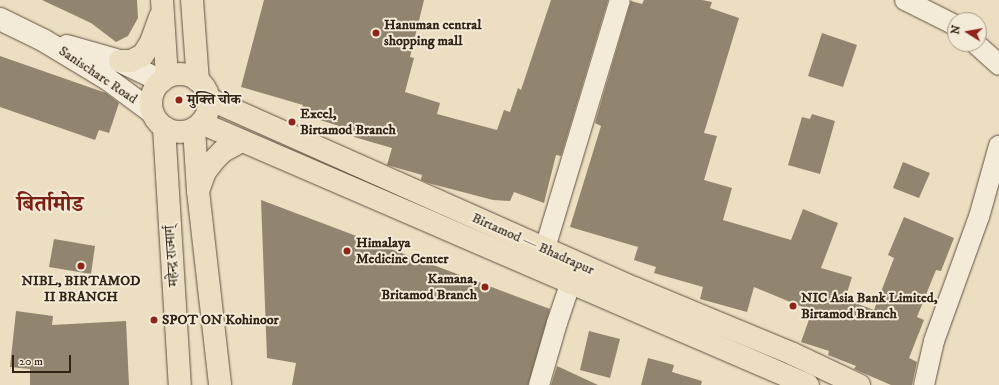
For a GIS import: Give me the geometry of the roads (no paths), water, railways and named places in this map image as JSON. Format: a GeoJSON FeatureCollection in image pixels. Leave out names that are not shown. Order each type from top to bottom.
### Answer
{"type":"FeatureCollection","features":[{"type":"Feature","properties":{"kind":"main road"},"geometry":{"type":"LineString","coordinates":[[158,120],[174,132],[184,132],[197,126],[207,112],[192,0]]}},
{"type":"Feature","properties":{"kind":"main road"},"geometry":{"type":"LineString","coordinates":[[162,6],[164,79],[177,74],[188,75],[203,90]]}},
{"type":"Feature","properties":{"kind":"main road"},"geometry":{"type":"LineString","coordinates":[[120,61],[131,61],[143,54],[151,42],[162,6]]}},
{"type":"Feature","properties":{"kind":"main road","name":"महेन्द्र राज्मार्ग्"},"geometry":{"type":"LineString","coordinates":[[164,79],[154,90],[151,101],[158,120],[180,385]]}},
{"type":"Feature","properties":{"kind":"main road","name":"Birtamod — Bhadrapur"},"geometry":{"type":"LineString","coordinates":[[203,90],[577,263],[793,354],[859,385]]}},
{"type":"Feature","properties":{"kind":"main road"},"geometry":{"type":"LineString","coordinates":[[197,126],[198,191],[220,385]]}},
{"type":"Feature","properties":{"kind":"main road","name":"Birtamod — Bhadrapur"},"geometry":{"type":"LineString","coordinates":[[197,126],[242,142],[570,284],[782,380],[808,385]]}},
{"type":"Feature","properties":{"kind":"main road"},"geometry":{"type":"LineString","coordinates":[[198,191],[205,172],[214,160],[223,151],[242,142]]}},
{"type":"Feature","properties":{"kind":"street"},"geometry":{"type":"LineString","coordinates":[[545,248],[620,0]]}},
{"type":"Feature","properties":{"kind":"street"},"geometry":{"type":"LineString","coordinates":[[905,0],[947,21]]}},
{"type":"Feature","properties":{"kind":"street","name":"Sanischare Road"},"geometry":{"type":"LineString","coordinates":[[0,20],[43,40],[106,78],[158,120]]}},
{"type":"Feature","properties":{"kind":"street","name":"Sanischare Road"},"geometry":{"type":"LineString","coordinates":[[43,40],[120,61],[164,79]]}},
{"type":"Feature","properties":{"kind":"street"},"geometry":{"type":"LineString","coordinates":[[985,52],[999,64]]}},
{"type":"Feature","properties":{"kind":"street"},"geometry":{"type":"LineString","coordinates":[[924,385],[934,341],[979,217],[999,146]]}},
{"type":"Feature","properties":{"kind":"street"},"geometry":{"type":"LineString","coordinates":[[539,385],[577,263]]}},
{"type":"Feature","properties":{"kind":"street"},"geometry":{"type":"LineString","coordinates":[[782,380],[793,354]]}},
{"type":"Feature","properties":{"kind":"place","name":"Hanuman central shopping mall"},"geometry":{"type":"Point","coordinates":[376,33]}},
{"type":"Feature","properties":{"kind":"place","name":"मुक्ति चोक"},"geometry":{"type":"Point","coordinates":[179,100]}},
{"type":"Feature","properties":{"kind":"place","name":"Excel, Birtamod Branch"},"geometry":{"type":"Point","coordinates":[292,122]}},
{"type":"Feature","properties":{"kind":"place","name":"Himalaya Medicine Center"},"geometry":{"type":"Point","coordinates":[347,251]}},
{"type":"Feature","properties":{"kind":"place","name":"NIBL, BIRTAMOD II BRANCH"},"geometry":{"type":"Point","coordinates":[81,266]}},
{"type":"Feature","properties":{"kind":"place","name":"Kamana, Britamod Branch"},"geometry":{"type":"Point","coordinates":[485,287]}},
{"type":"Feature","properties":{"kind":"place","name":"NIC Asia Bank Limited, Birtamod Branch"},"geometry":{"type":"Point","coordinates":[793,306]}},
{"type":"Feature","properties":{"kind":"place","name":"SPOT ON Kohinoor"},"geometry":{"type":"Point","coordinates":[154,320]}},
{"type":"Feature","properties":{"kind":"district","name":"बिर्तामोड"},"geometry":{"type":"Point","coordinates":[50,205]}}]}
